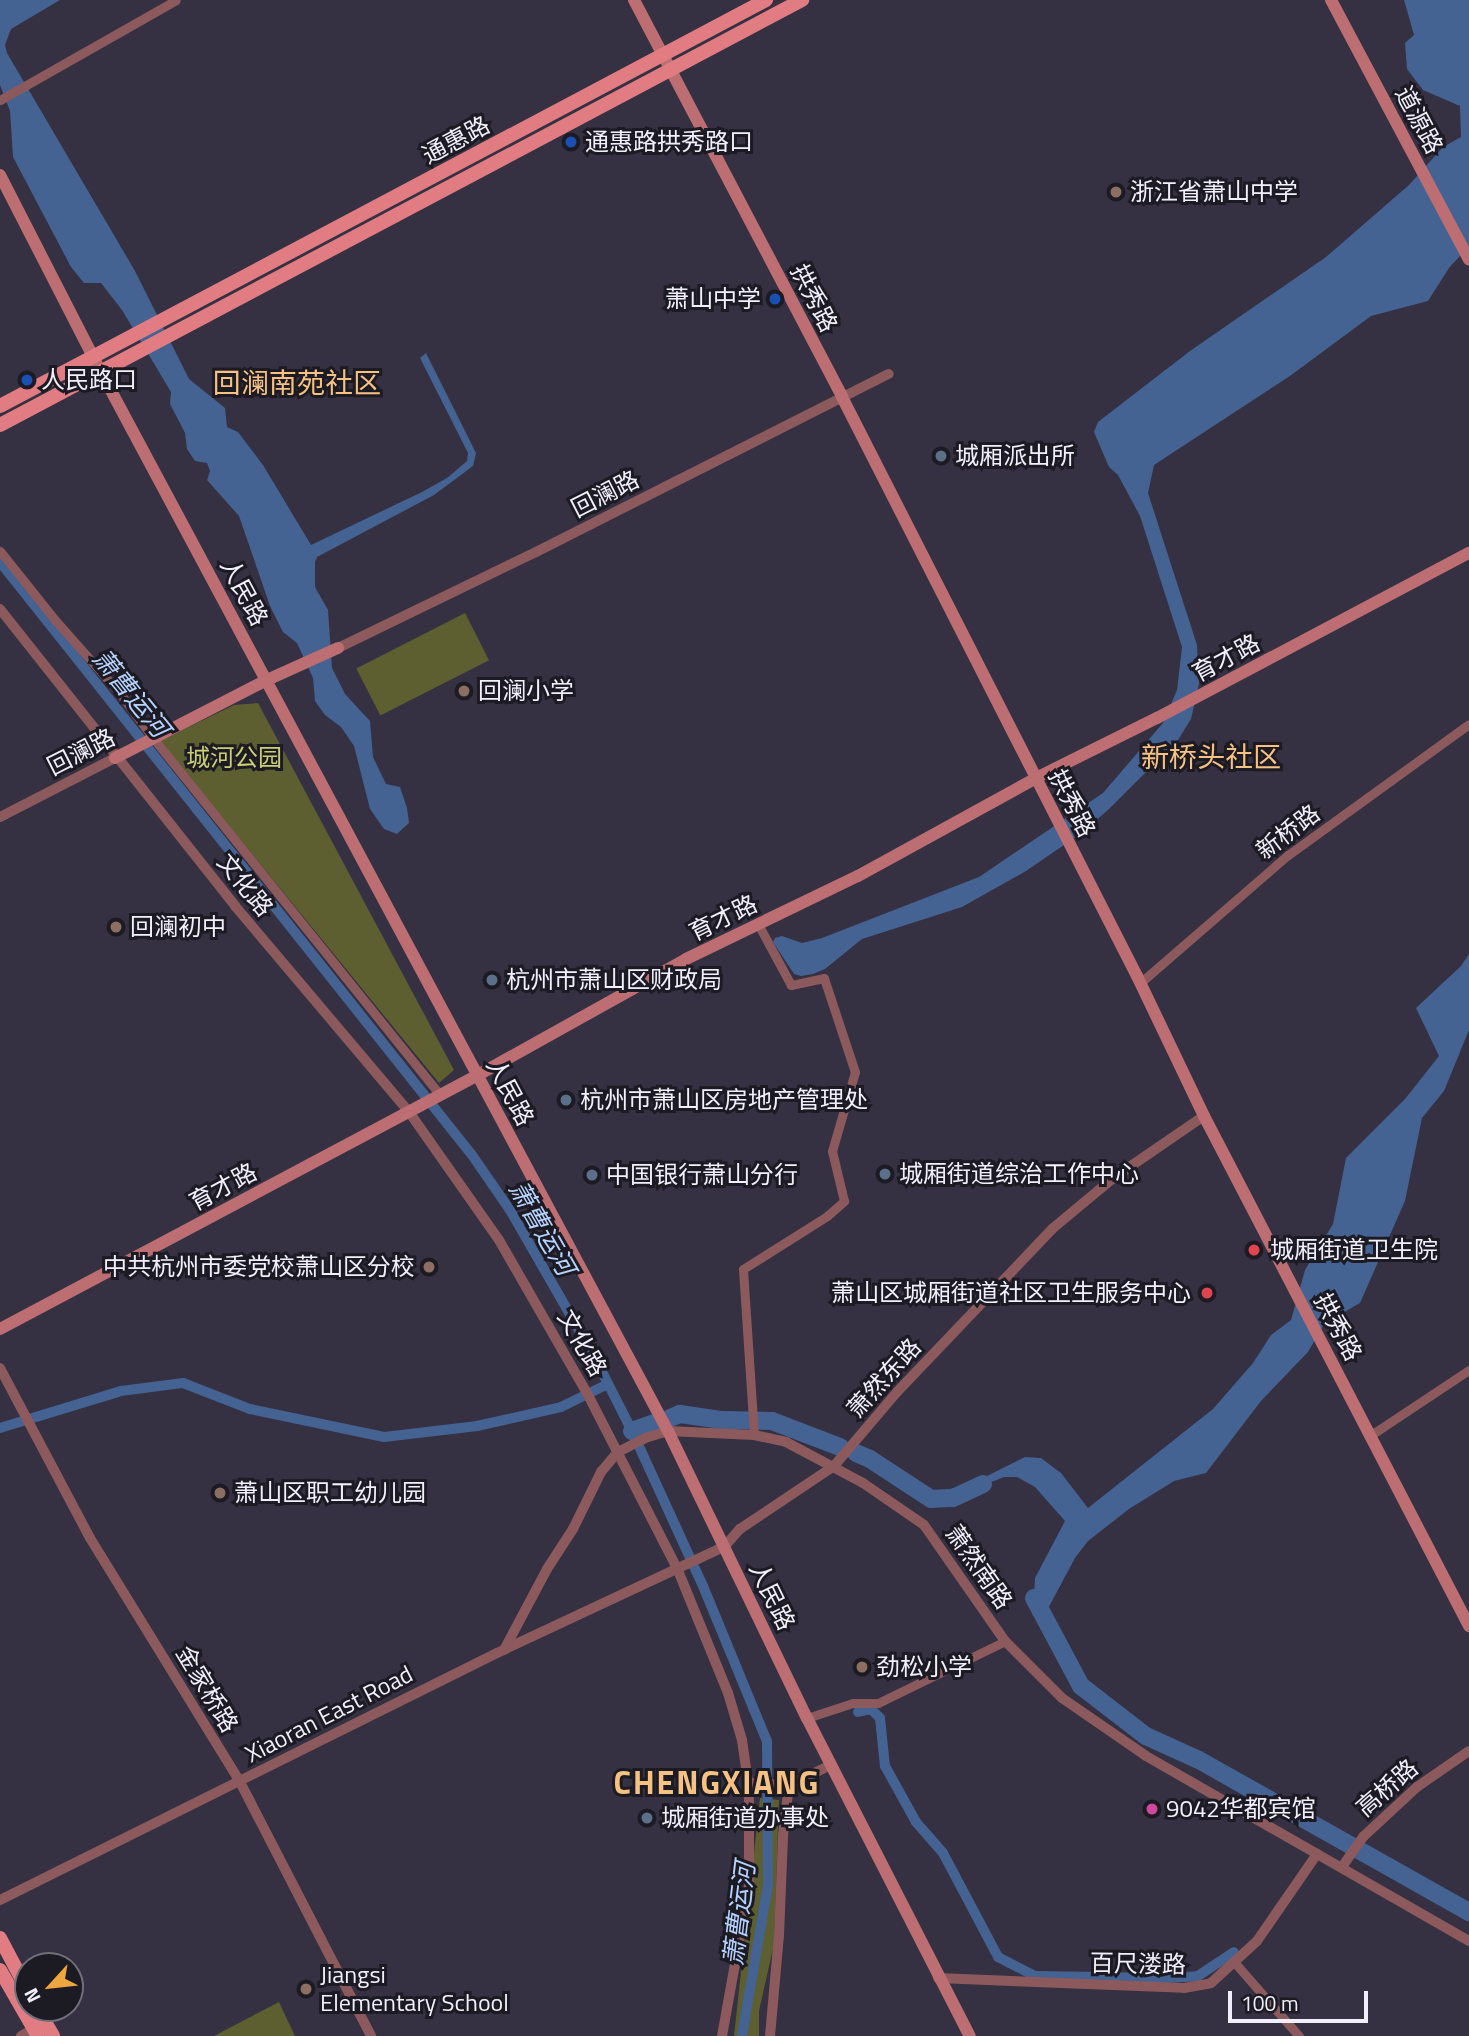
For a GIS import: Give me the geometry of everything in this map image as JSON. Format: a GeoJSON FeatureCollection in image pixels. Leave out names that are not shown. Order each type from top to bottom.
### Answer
{"type":"FeatureCollection","features":[{"type":"Feature","properties":{"kind":"main road","name":"拱秀路"},"geometry":{"type":"LineString","coordinates":[[634,0],[842,397],[1140,983],[1204,1116],[1469,1626]]}},
{"type":"Feature","properties":{"kind":"main road","name":"通惠路"},"geometry":{"type":"LineString","coordinates":[[93,358],[766,0]]}},
{"type":"Feature","properties":{"kind":"main road"},"geometry":{"type":"LineString","coordinates":[[0,425],[802,0]]}},
{"type":"Feature","properties":{"kind":"main road","name":"道源路"},"geometry":{"type":"LineString","coordinates":[[1331,0],[1469,260]]}},
{"type":"Feature","properties":{"kind":"main road","name":"人民路"},"geometry":{"type":"LineString","coordinates":[[0,175],[93,358],[668,1431],[807,1718],[970,2036]]}},
{"type":"Feature","properties":{"kind":"main road"},"geometry":{"type":"LineString","coordinates":[[0,406],[93,358]]}},
{"type":"Feature","properties":{"kind":"main road","name":"育才路"},"geometry":{"type":"LineString","coordinates":[[0,1329],[478,1075],[686,959],[859,876],[1038,784],[1469,553]]}},
{"type":"Feature","properties":{"kind":"main road","name":"回澜路"},"geometry":{"type":"LineString","coordinates":[[115,758],[267,680],[338,648]]}},
{"type":"Feature","properties":{"kind":"main road"},"geometry":{"type":"LineString","coordinates":[[0,1938],[14,1964]]}},
{"type":"Feature","properties":{"kind":"main road"},"geometry":{"type":"LineString","coordinates":[[0,1970],[31,2034]]}},
{"type":"Feature","properties":{"kind":"street"},"geometry":{"type":"LineString","coordinates":[[1,99],[176,0]]}},
{"type":"Feature","properties":{"kind":"street","name":"回澜路"},"geometry":{"type":"LineString","coordinates":[[338,648],[536,552],[889,374]]}},
{"type":"Feature","properties":{"kind":"street"},"geometry":{"type":"LineString","coordinates":[[0,551],[55,620],[119,692],[152,739],[440,1095]]}},
{"type":"Feature","properties":{"kind":"street","name":"文化路"},"geometry":{"type":"LineString","coordinates":[[0,609],[115,758],[235,906],[409,1112],[499,1240],[621,1451],[680,1567],[729,1693],[742,1740],[749,1783],[749,1886],[722,2036]]}},
{"type":"Feature","properties":{"kind":"street","name":"新桥路"},"geometry":{"type":"LineString","coordinates":[[1140,983],[1288,855],[1469,724]]}},
{"type":"Feature","properties":{"kind":"street","name":"回澜路"},"geometry":{"type":"LineString","coordinates":[[0,817],[115,758]]}},
{"type":"Feature","properties":{"kind":"street"},"geometry":{"type":"LineString","coordinates":[[754,1434],[743,1269],[827,1216],[844,1200],[832,1151],[855,1072],[824,978],[791,985],[758,924]]}},
{"type":"Feature","properties":{"kind":"street","name":"萧然东路"},"geometry":{"type":"LineString","coordinates":[[680,1567],[725,1546],[740,1529],[834,1466],[897,1392],[1052,1229],[1112,1179],[1204,1116]]}},
{"type":"Feature","properties":{"kind":"street","name":"金家桥路"},"geometry":{"type":"LineString","coordinates":[[0,1368],[90,1538],[240,1782],[371,2036]]}},
{"type":"Feature","properties":{"kind":"street"},"geometry":{"type":"LineString","coordinates":[[1371,1435],[1469,1370]]}},
{"type":"Feature","properties":{"kind":"street","name":"萧然南路"},"geometry":{"type":"LineString","coordinates":[[504,1650],[547,1569],[573,1529],[601,1472],[621,1451],[645,1438],[668,1431],[754,1434],[786,1442],[834,1466],[924,1525],[1006,1641],[1062,1698],[1135,1749],[1469,1941]]}},
{"type":"Feature","properties":{"kind":"street","name":"Xiaoran East Road"},"geometry":{"type":"LineString","coordinates":[[0,1900],[504,1650],[680,1567]]}},
{"type":"Feature","properties":{"kind":"street"},"geometry":{"type":"LineString","coordinates":[[807,1718],[853,1703],[878,1703],[1006,1641]]}},
{"type":"Feature","properties":{"kind":"street","name":"高桥路"},"geometry":{"type":"LineString","coordinates":[[1342,1867],[1364,1836],[1418,1787],[1469,1751]]}},
{"type":"Feature","properties":{"kind":"street"},"geometry":{"type":"LineString","coordinates":[[749,1783],[789,1784],[831,1765]]}},
{"type":"Feature","properties":{"kind":"street"},"geometry":{"type":"LineString","coordinates":[[770,2036],[779,1936],[783,1835],[789,1784]]}},
{"type":"Feature","properties":{"kind":"street","name":"百尺溇路"},"geometry":{"type":"LineString","coordinates":[[938,1978],[1184,1988],[1211,1983],[1257,1941],[1317,1854]]}},
{"type":"Feature","properties":{"kind":"street"},"geometry":{"type":"LineString","coordinates":[[1235,1963],[1299,2036]]}},
{"type":"Feature","properties":{"kind":"green space"},"geometry":{"type":"Polygon","coordinates":[[[465,613],[489,660],[380,716],[356,668],[465,613]]]}},
{"type":"Feature","properties":{"kind":"green space","name":"城河公园"},"geometry":{"type":"Polygon","coordinates":[[[258,703],[454,1070],[439,1083],[160,741],[234,705],[258,703]]]}},
{"type":"Feature","properties":{"kind":"green space"},"geometry":{"type":"Polygon","coordinates":[[[760,1798],[779,1800],[774,1944],[759,2011],[759,2036],[734,2036],[760,1798]]]}},
{"type":"Feature","properties":{"kind":"green space"},"geometry":{"type":"Polygon","coordinates":[[[279,2002],[295,2036],[214,2036],[279,2002]]]}},
{"type":"Feature","properties":{"kind":"water"},"geometry":{"type":"Polygon","coordinates":[[[0,0],[60,0],[11,29],[5,45],[7,53],[135,271],[189,379],[225,408],[227,427],[238,432],[263,465],[311,545],[422,492],[447,478],[467,461],[468,453],[420,358],[426,353],[476,453],[473,466],[434,495],[317,557],[315,562],[315,587],[328,610],[332,668],[345,694],[370,721],[373,757],[386,784],[400,787],[407,808],[409,823],[397,834],[384,829],[370,809],[354,746],[341,727],[325,715],[315,701],[313,678],[297,643],[283,632],[270,606],[239,516],[207,480],[210,471],[207,463],[195,461],[187,449],[185,433],[170,404],[171,392],[122,310],[101,283],[84,283],[71,267],[13,157],[10,111],[0,85],[0,0]]]}},
{"type":"Feature","properties":{"kind":"water"},"geometry":{"type":"Polygon","coordinates":[[[1404,0],[1469,0],[1469,246],[1449,268],[1428,301],[1371,316],[1290,376],[1154,465],[1148,493],[1197,645],[1199,684],[1191,719],[1178,740],[1083,832],[1026,871],[962,907],[862,939],[825,969],[801,976],[794,974],[773,942],[775,938],[782,936],[802,943],[822,938],[979,877],[1103,793],[1163,723],[1177,690],[1182,647],[1140,516],[1118,475],[1109,467],[1094,432],[1098,422],[1190,351],[1326,257],[1409,185],[1443,147],[1461,137],[1460,106],[1423,90],[1407,69],[1405,43],[1414,35],[1404,0]]]}},
{"type":"Feature","properties":{"kind":"water"},"geometry":{"type":"Polygon","coordinates":[[[1469,954],[1469,1030],[1444,1091],[1422,1118],[1405,1201],[1360,1303],[1324,1324],[1308,1352],[1261,1401],[1206,1473],[1174,1481],[1129,1509],[1088,1541],[1075,1558],[1044,1616],[1034,1598],[1035,1578],[1065,1521],[1035,1487],[1017,1477],[1004,1477],[984,1485],[979,1480],[1025,1457],[1041,1458],[1061,1473],[1088,1508],[1213,1409],[1253,1363],[1271,1335],[1291,1320],[1305,1270],[1333,1224],[1346,1158],[1405,1099],[1439,1056],[1416,1008],[1461,966],[1469,954]]]}},
{"type":"Feature","properties":{"kind":"waterway","name":"萧曹运河"},"geometry":{"type":"LineString","coordinates":[[0,562],[472,1155],[510,1210],[595,1358],[632,1431],[703,1586],[767,1741],[768,1885],[742,2036]]}},
{"type":"Feature","properties":{"kind":"waterway"},"geometry":{"type":"LineString","coordinates":[[0,1428],[121,1391],[183,1383],[250,1409],[384,1437],[477,1426],[561,1407],[608,1384]]}},
{"type":"Feature","properties":{"kind":"waterway"},"geometry":{"type":"LineString","coordinates":[[670,1418],[680,1414],[721,1420],[772,1421],[840,1447]]}},
{"type":"Feature","properties":{"kind":"waterway"},"geometry":{"type":"LineString","coordinates":[[632,1431],[654,1423]]}},
{"type":"Feature","properties":{"kind":"waterway"},"geometry":{"type":"LineString","coordinates":[[856,1453],[870,1459],[931,1499],[953,1498],[983,1484]]}},
{"type":"Feature","properties":{"kind":"waterway"},"geometry":{"type":"LineString","coordinates":[[1034,1598],[1081,1686],[1146,1736],[1199,1760],[1469,1912]]}},
{"type":"Feature","properties":{"kind":"waterway"},"geometry":{"type":"LineString","coordinates":[[858,1712],[871,1709],[880,1718],[885,1766],[916,1822],[943,1853],[998,1957],[1035,1976],[1165,1978],[1198,1976],[1234,1952]]}},
{"type":"Feature","properties":{"kind":"place","name":"通惠路拱秀路口"},"geometry":{"type":"Point","coordinates":[571,142]}},
{"type":"Feature","properties":{"kind":"place","name":"浙江省萧山中学"},"geometry":{"type":"Point","coordinates":[1116,192]}},
{"type":"Feature","properties":{"kind":"place","name":"萧山中学"},"geometry":{"type":"Point","coordinates":[775,299]}},
{"type":"Feature","properties":{"kind":"place","name":"人民路口"},"geometry":{"type":"Point","coordinates":[27,380]}},
{"type":"Feature","properties":{"kind":"place","name":"城厢派出所"},"geometry":{"type":"Point","coordinates":[941,456]}},
{"type":"Feature","properties":{"kind":"place","name":"回澜小学"},"geometry":{"type":"Point","coordinates":[464,691]}},
{"type":"Feature","properties":{"kind":"place","name":"回澜初中"},"geometry":{"type":"Point","coordinates":[116,927]}},
{"type":"Feature","properties":{"kind":"place","name":"杭州市萧山区财政局"},"geometry":{"type":"Point","coordinates":[492,980]}},
{"type":"Feature","properties":{"kind":"place","name":"杭州市萧山区房地产管理处"},"geometry":{"type":"Point","coordinates":[566,1100]}},
{"type":"Feature","properties":{"kind":"place","name":"城厢街道综治工作中心"},"geometry":{"type":"Point","coordinates":[885,1174]}},
{"type":"Feature","properties":{"kind":"place","name":"中国银行萧山分行"},"geometry":{"type":"Point","coordinates":[592,1175]}},
{"type":"Feature","properties":{"kind":"place","name":"城厢街道卫生院"},"geometry":{"type":"Point","coordinates":[1254,1250]}},
{"type":"Feature","properties":{"kind":"place","name":"中共杭州市委党校萧山区分校"},"geometry":{"type":"Point","coordinates":[429,1267]}},
{"type":"Feature","properties":{"kind":"place","name":"萧山区城厢街道社区卫生服务中心"},"geometry":{"type":"Point","coordinates":[1207,1293]}},
{"type":"Feature","properties":{"kind":"place","name":"萧山区职工幼儿园"},"geometry":{"type":"Point","coordinates":[220,1493]}},
{"type":"Feature","properties":{"kind":"place","name":"劲松小学"},"geometry":{"type":"Point","coordinates":[862,1667]}},
{"type":"Feature","properties":{"kind":"place","name":"9042华都宾馆"},"geometry":{"type":"Point","coordinates":[1152,1809]}},
{"type":"Feature","properties":{"kind":"place","name":"城厢街道办事处"},"geometry":{"type":"Point","coordinates":[647,1818]}},
{"type":"Feature","properties":{"kind":"place","name":"Jiangsi Elementary School"},"geometry":{"type":"Point","coordinates":[306,1989]}},
{"type":"Feature","properties":{"kind":"district","name":"回澜南苑社区"},"geometry":{"type":"Point","coordinates":[297,383]}},
{"type":"Feature","properties":{"kind":"district","name":"新桥头社区"},"geometry":{"type":"Point","coordinates":[1211,757]}},
{"type":"Feature","properties":{"kind":"district","name":"CHENGXIANG"},"geometry":{"type":"Point","coordinates":[717,1782]}}]}
